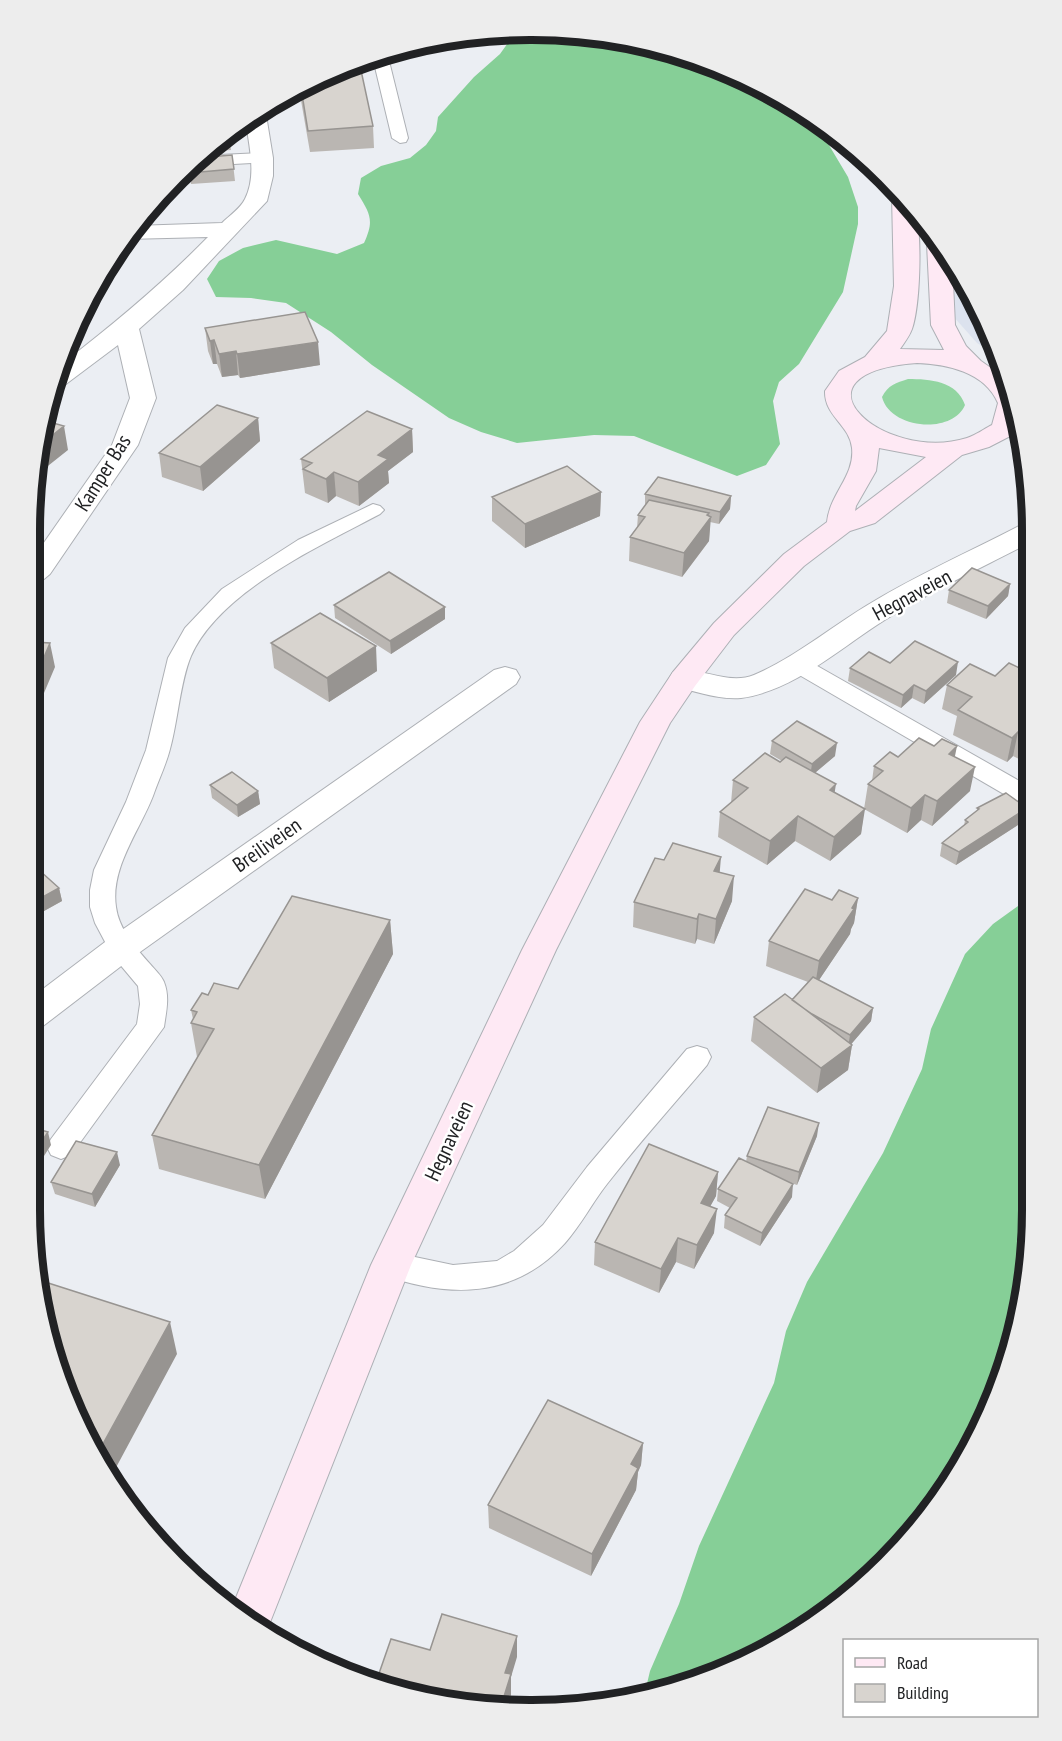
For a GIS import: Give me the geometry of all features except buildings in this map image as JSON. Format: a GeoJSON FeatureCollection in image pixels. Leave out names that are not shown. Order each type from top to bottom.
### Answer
{"type":"FeatureCollection","features":[{"type":"Feature","properties":{"kind":"main road"},"geometry":{"type":"LineString","coordinates":[[903,212],[905,292],[903,320],[891,345],[875,360],[848,375],[838,392],[838,402],[842,412],[862,431],[886,442],[905,446],[954,448],[976,444],[1010,426]]}},
{"type":"Feature","properties":{"kind":"main road"},"geometry":{"type":"LineString","coordinates":[[940,259],[943,325],[957,349],[973,367]]}},
{"type":"Feature","properties":{"kind":"main road"},"geometry":{"type":"LineString","coordinates":[[875,360],[905,355],[954,360],[973,367],[998,382]]}},
{"type":"Feature","properties":{"kind":"main road"},"geometry":{"type":"LineString","coordinates":[[840,525],[842,507],[863,471],[866,450],[862,431]]}},
{"type":"Feature","properties":{"kind":"main road","name":"Hegnaveien"},"geometry":{"type":"LineString","coordinates":[[252,1613],[391,1265],[539,950],[655,722],[684,679],[724,629],[794,560],[840,525],[865,516],[954,448]]}},
{"type":"Feature","properties":{"kind":"street"},"geometry":{"type":"LineString","coordinates":[[68,371],[126,327],[175,285],[256,201],[262,176],[262,158],[256,124]]}},
{"type":"Feature","properties":{"kind":"street"},"geometry":{"type":"LineString","coordinates":[[142,233],[226,230]]}},
{"type":"Feature","properties":{"kind":"street","name":"Kamper Bas"},"geometry":{"type":"LineString","coordinates":[[40,568],[125,445],[143,399],[126,327]]}},
{"type":"Feature","properties":{"kind":"street","name":"Hegnaveien"},"geometry":{"type":"LineString","coordinates":[[684,679],[725,688],[740,688],[762,683],[798,664],[883,608],[1022,536]]}},
{"type":"Feature","properties":{"kind":"street","name":"Breiliveien"},"geometry":{"type":"LineString","coordinates":[[40,1010],[121,948],[505,677]]}},
{"type":"Feature","properties":{"kind":"lane"},"geometry":{"type":"LineString","coordinates":[[381,64],[400,138]]}},
{"type":"Feature","properties":{"kind":"lane"},"geometry":{"type":"LineString","coordinates":[[210,160],[262,158]]}},
{"type":"Feature","properties":{"kind":"lane"},"geometry":{"type":"LineString","coordinates":[[61,1148],[150,1027],[154,1004],[151,983],[121,948],[108,923],[103,907],[103,890],[107,870],[138,802],[158,750],[179,658],[193,633],[230,594],[306,545],[373,510]]}},
{"type":"Feature","properties":{"kind":"lane"},"geometry":{"type":"LineString","coordinates":[[798,664],[1022,793]]}},
{"type":"Feature","properties":{"kind":"lane"},"geometry":{"type":"LineString","coordinates":[[391,1265],[453,1278],[502,1273],[525,1260],[554,1234],[597,1175],[697,1057]]}},
{"type":"Feature","properties":{"kind":"shaded area"},"geometry":{"type":"Polygon","coordinates":[[[953,281],[986,349],[977,343],[953,316],[953,281]]]}},
{"type":"Feature","properties":{"kind":"green space"},"geometry":{"type":"Polygon","coordinates":[[[531,40],[595,45],[658,57],[719,78],[748,91],[804,123],[825,138],[848,177],[858,207],[858,224],[843,292],[799,364],[779,382],[773,401],[780,444],[766,465],[737,476],[634,436],[594,435],[517,443],[481,432],[449,418],[372,365],[331,332],[286,303],[251,298],[216,297],[207,279],[219,261],[243,248],[276,240],[337,254],[364,243],[370,218],[358,194],[361,178],[381,166],[410,158],[426,145],[436,131],[438,117],[474,77],[500,54],[509,41],[531,40]]]}},
{"type":"Feature","properties":{"kind":"green space"},"geometry":{"type":"Polygon","coordinates":[[[908,379],[934,381],[949,386],[956,391],[965,405],[958,415],[948,421],[935,424],[908,422],[887,408],[882,397],[890,387],[908,379]]]}},
{"type":"Feature","properties":{"kind":"green space"},"geometry":{"type":"Polygon","coordinates":[[[1022,903],[1022,1210],[1017,1274],[1005,1337],[984,1398],[971,1427],[939,1483],[920,1509],[878,1557],[830,1599],[804,1618],[748,1650],[689,1674],[646,1687],[650,1671],[679,1604],[699,1546],[774,1383],[786,1331],[807,1282],[883,1153],[922,1069],[931,1029],[965,954],[993,924],[1022,903]]]}}]}
